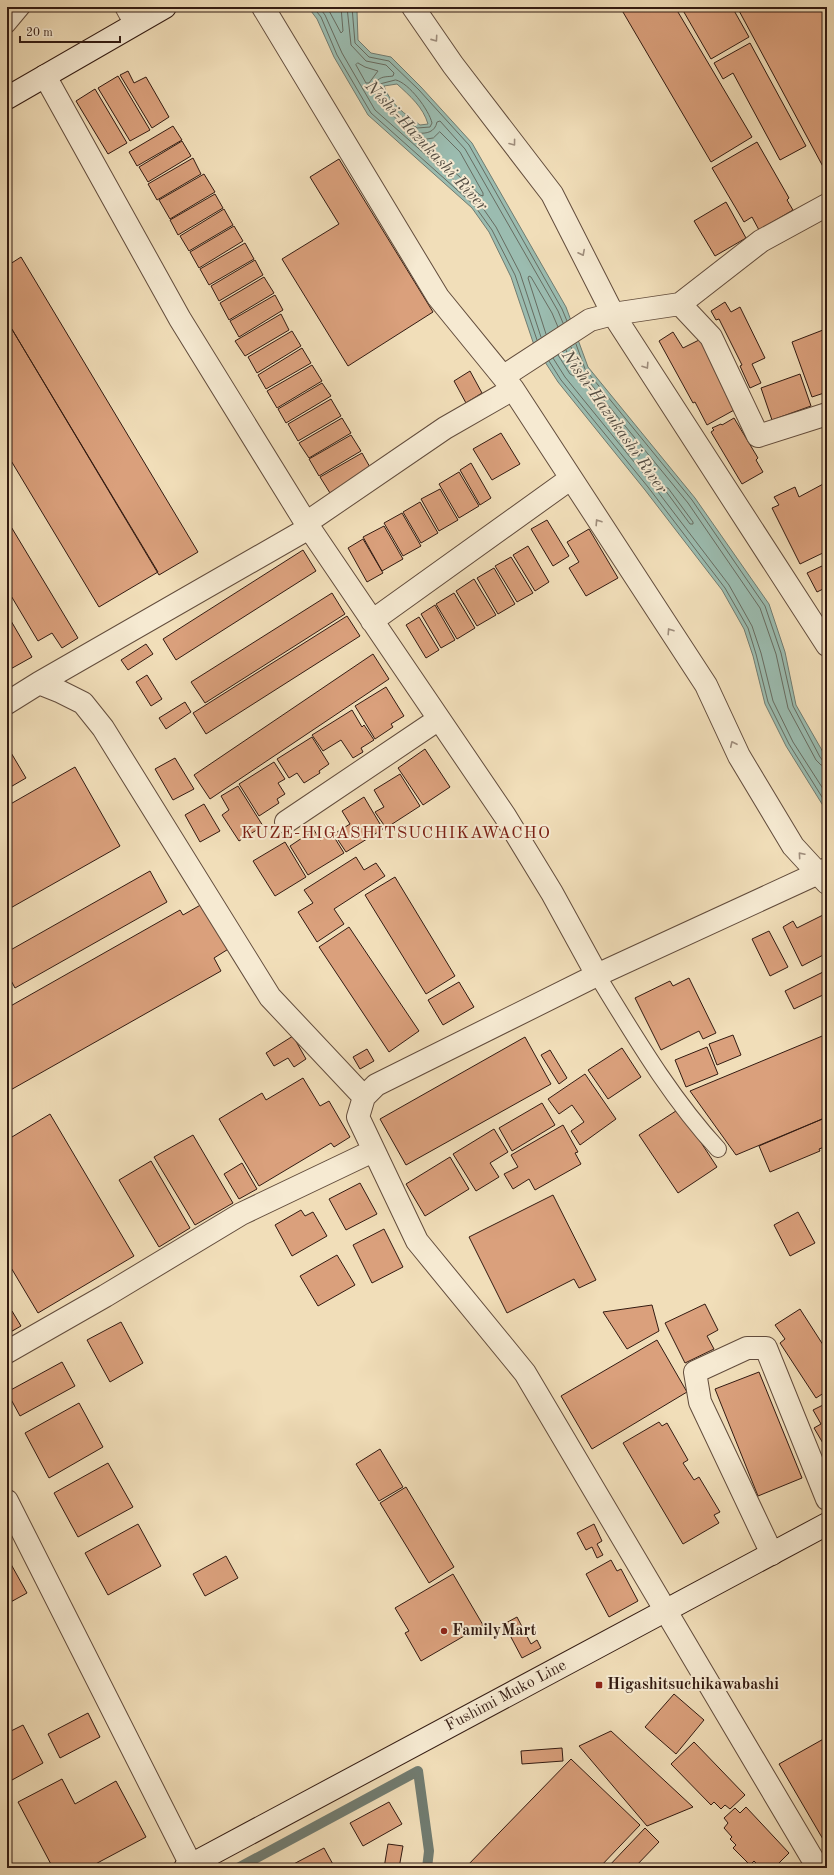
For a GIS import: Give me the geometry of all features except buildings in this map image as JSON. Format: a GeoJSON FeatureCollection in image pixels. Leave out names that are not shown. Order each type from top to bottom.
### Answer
{"type":"FeatureCollection","features":[{"type":"Feature","properties":{"kind":"street"},"geometry":{"type":"LineString","coordinates":[[7,98],[45,76],[128,16],[165,7]]}},
{"type":"Feature","properties":{"kind":"street"},"geometry":{"type":"LineString","coordinates":[[263,7],[438,297],[509,383],[570,479],[706,685],[739,756],[793,846],[824,875],[597,975],[376,1085],[364,1097],[358,1117],[417,1241],[524,1374],[818,1868]]}},
{"type":"Feature","properties":{"kind":"street"},"geometry":{"type":"LineString","coordinates":[[413,7],[453,65],[552,194],[612,314],[827,644]]}},
{"type":"Feature","properties":{"kind":"street"},"geometry":{"type":"LineString","coordinates":[[45,76],[180,319],[307,525],[505,816],[552,893],[597,975]]}},
{"type":"Feature","properties":{"kind":"street"},"geometry":{"type":"LineString","coordinates":[[7,703],[307,525],[509,383],[590,320],[612,314],[680,304],[762,241],[827,205]]}},
{"type":"Feature","properties":{"kind":"street"},"geometry":{"type":"LineString","coordinates":[[680,304],[711,337],[758,436],[827,414]]}},
{"type":"Feature","properties":{"kind":"street"},"geometry":{"type":"LineString","coordinates":[[372,621],[570,479]]}},
{"type":"Feature","properties":{"kind":"street"},"geometry":{"type":"LineString","coordinates":[[39,683],[60,691],[83,703],[103,728],[270,997],[364,1097]]}},
{"type":"Feature","properties":{"kind":"street"},"geometry":{"type":"LineString","coordinates":[[286,822],[439,719]]}},
{"type":"Feature","properties":{"kind":"street"},"geometry":{"type":"LineString","coordinates":[[7,1352],[105,1296],[241,1214],[373,1151]]}},
{"type":"Feature","properties":{"kind":"street"},"geometry":{"type":"LineString","coordinates":[[772,1554],[700,1402],[695,1372],[747,1348],[766,1348],[827,1499]]}},
{"type":"Feature","properties":{"kind":"street"},"geometry":{"type":"LineString","coordinates":[[7,1501],[188,1867]]}},
{"type":"Feature","properties":{"kind":"street","name":"Fushimi Muko Line"},"geometry":{"type":"LineString","coordinates":[[188,1867],[827,1524]]}},
{"type":"Feature","properties":{"kind":"lane"},"geometry":{"type":"LineString","coordinates":[[7,25],[22,7]]}},
{"type":"Feature","properties":{"kind":"lane"},"geometry":{"type":"LineString","coordinates":[[597,975],[634,1036],[672,1091],[697,1126],[718,1149]]}},
{"type":"Feature","properties":{"kind":"water","name":"Nishi-Hazukashi River"},"geometry":{"type":"Polygon","coordinates":[[[308,7],[356,7],[358,40],[371,53],[391,57],[421,87],[472,143],[566,307],[588,367],[695,498],[769,604],[785,652],[796,705],[827,759],[827,812],[786,746],[765,704],[753,656],[744,629],[722,590],[645,490],[558,382],[534,345],[511,277],[489,232],[472,208],[368,115],[334,57],[317,19],[308,7]],[[397,84],[384,86],[390,98],[404,113],[420,125],[428,124],[423,112],[411,97],[397,84]]]}},
{"type":"Feature","properties":{"kind":"waterway"},"geometry":{"type":"LineString","coordinates":[[238,1868],[418,1771],[429,1851],[427,1868]]}},
{"type":"Feature","properties":{"kind":"place","name":"FamilyMart"},"geometry":{"type":"Point","coordinates":[444,1631]}},
{"type":"Feature","properties":{"kind":"place","name":"Higashitsuchikawabashi"},"geometry":{"type":"Point","coordinates":[599,1685]}},
{"type":"Feature","properties":{"kind":"district","name":"KUZE-HIGASHITSUCHIKAWACHO"},"geometry":{"type":"Point","coordinates":[396,833]}}]}
